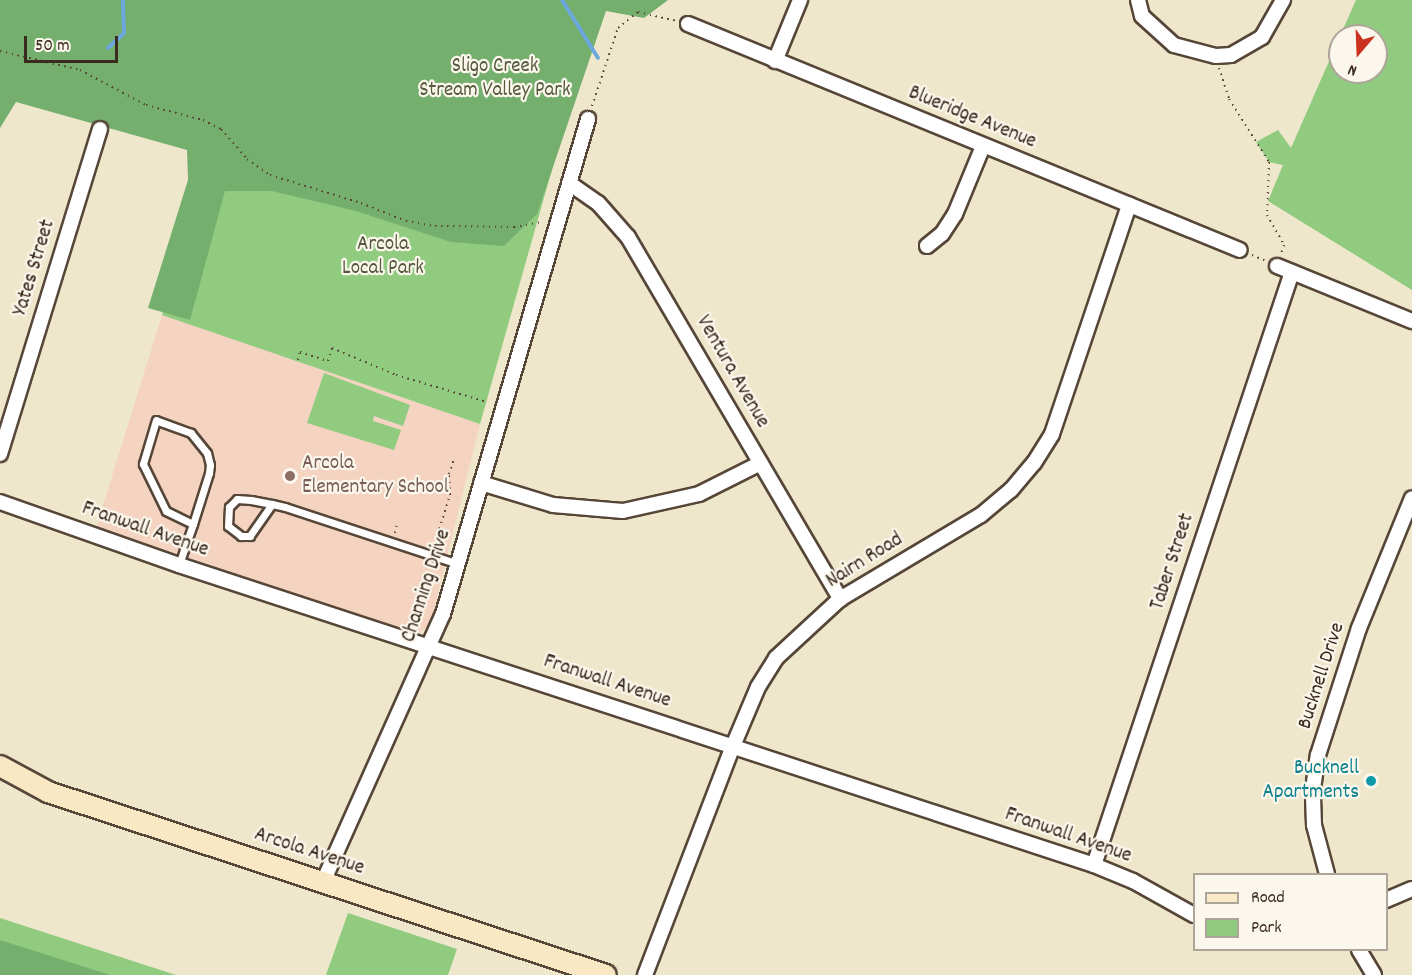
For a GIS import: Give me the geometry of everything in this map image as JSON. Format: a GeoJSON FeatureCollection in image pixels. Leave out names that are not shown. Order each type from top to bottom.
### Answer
{"type":"FeatureCollection","features":[{"type":"Feature","properties":{"kind":"street"},"geometry":{"type":"LineString","coordinates":[[775,61],[800,0]]}},
{"type":"Feature","properties":{"kind":"street"},"geometry":{"type":"LineString","coordinates":[[1138,0],[1142,16],[1165,39],[1174,45],[1216,56],[1231,55],[1262,38],[1283,0]]}},
{"type":"Feature","properties":{"kind":"street","name":"Blueridge Avenue"},"geometry":{"type":"LineString","coordinates":[[688,24],[1240,250]]}},
{"type":"Feature","properties":{"kind":"street","name":"Channing Drive"},"geometry":{"type":"LineString","coordinates":[[323,882],[430,647],[458,564],[588,119]]}},
{"type":"Feature","properties":{"kind":"street","name":"Yates Street"},"geometry":{"type":"LineString","coordinates":[[0,454],[100,129]]}},
{"type":"Feature","properties":{"kind":"street"},"geometry":{"type":"LineString","coordinates":[[927,246],[942,234],[955,214],[983,146]]}},
{"type":"Feature","properties":{"kind":"street","name":"Ventura Avenue"},"geometry":{"type":"LineString","coordinates":[[569,183],[598,202],[628,237],[840,599]]}},
{"type":"Feature","properties":{"kind":"street","name":"Nairn Road"},"geometry":{"type":"LineString","coordinates":[[645,975],[733,746],[758,687],[776,658],[840,599],[981,515],[1011,490],[1034,463],[1052,434],[1129,205]]}},
{"type":"Feature","properties":{"kind":"street"},"geometry":{"type":"LineString","coordinates":[[1277,266],[1412,321]]}},
{"type":"Feature","properties":{"kind":"street","name":"Taber Street"},"geometry":{"type":"LineString","coordinates":[[1094,865],[1292,272]]}},
{"type":"Feature","properties":{"kind":"street"},"geometry":{"type":"LineString","coordinates":[[481,483],[553,505],[623,511],[699,494],[761,463]]}},
{"type":"Feature","properties":{"kind":"street","name":"Bucknell Drive"},"geometry":{"type":"LineString","coordinates":[[1327,873],[1314,825],[1318,755],[1359,628],[1412,498]]}},
{"type":"Feature","properties":{"kind":"street","name":"Franwall Avenue"},"geometry":{"type":"LineString","coordinates":[[0,502],[179,565],[1094,865],[1133,881],[1193,914]]}},
{"type":"Feature","properties":{"kind":"street","name":"Arcola Avenue"},"geometry":{"type":"LineString","coordinates":[[0,766],[48,792],[606,975]]}},
{"type":"Feature","properties":{"kind":"street"},"geometry":{"type":"LineString","coordinates":[[1388,899],[1412,889]]}},
{"type":"Feature","properties":{"kind":"street"},"geometry":{"type":"LineString","coordinates":[[1360,951],[1374,975]]}},
{"type":"Feature","properties":{"kind":"lane"},"geometry":{"type":"LineString","coordinates":[[179,565],[193,524],[209,473],[207,453],[191,434],[156,420],[143,464],[171,516],[193,524]]}},
{"type":"Feature","properties":{"kind":"lane"},"geometry":{"type":"LineString","coordinates":[[272,504],[250,536],[241,536],[228,526],[229,507],[237,499],[272,504],[458,564]]}},
{"type":"Feature","properties":{"kind":"path"},"geometry":{"type":"LineString","coordinates":[[588,119],[618,28],[638,12],[688,24]]}},
{"type":"Feature","properties":{"kind":"path"},"geometry":{"type":"LineString","coordinates":[[0,51],[80,70],[146,105],[216,126],[257,167],[301,188],[361,203],[427,226],[514,227],[541,222]]}},
{"type":"Feature","properties":{"kind":"path"},"geometry":{"type":"LineString","coordinates":[[1216,56],[1228,99],[1269,162],[1267,215],[1284,245],[1277,266],[1240,250]]}},
{"type":"Feature","properties":{"kind":"path"},"geometry":{"type":"LineString","coordinates":[[298,360],[300,352],[328,361],[332,348],[396,375],[487,402]]}},
{"type":"Feature","properties":{"kind":"path"},"geometry":{"type":"LineString","coordinates":[[431,555],[450,495],[449,474],[454,459]]}},
{"type":"Feature","properties":{"kind":"path"},"geometry":{"type":"LineString","coordinates":[[394,533],[397,524]]}},
{"type":"Feature","properties":{"kind":"shaded area","name":"Arcola Elementary School"},"geometry":{"type":"Polygon","coordinates":[[[162,315],[480,424],[430,625],[417,634],[96,528],[162,315]]]}},
{"type":"Feature","properties":{"kind":"green space","name":"Arcola Local Park"},"geometry":{"type":"Polygon","coordinates":[[[0,0],[600,0],[480,424],[162,315],[211,151],[0,0]]]}},
{"type":"Feature","properties":{"kind":"green space","name":"Sligo Creek Stream Valley Park"},"geometry":{"type":"Polygon","coordinates":[[[0,0],[668,0],[644,18],[606,11],[537,214],[504,246],[451,242],[356,211],[272,191],[225,191],[190,320],[148,308],[188,180],[187,150],[16,102],[0,128],[0,0]]]}},
{"type":"Feature","properties":{"kind":"green space"},"geometry":{"type":"Polygon","coordinates":[[[1356,0],[1412,0],[1412,290],[1268,201],[1283,165],[1269,162],[1256,142],[1278,130],[1291,148],[1328,63],[1328,84],[1388,84],[1388,24],[1345,24],[1356,0]]]}},
{"type":"Feature","properties":{"kind":"green space"},"geometry":{"type":"Polygon","coordinates":[[[324,373],[410,405],[403,426],[374,416],[373,421],[401,430],[394,450],[307,423],[324,373]]]}},
{"type":"Feature","properties":{"kind":"green space"},"geometry":{"type":"Polygon","coordinates":[[[348,913],[457,949],[448,975],[326,975],[348,913]]]}},
{"type":"Feature","properties":{"kind":"green space"},"geometry":{"type":"Polygon","coordinates":[[[0,918],[176,975],[0,975],[0,918]]]}},
{"type":"Feature","properties":{"kind":"green space"},"geometry":{"type":"Polygon","coordinates":[[[0,940],[110,975],[0,975],[0,940]]]}},
{"type":"Feature","properties":{"kind":"waterway"},"geometry":{"type":"LineString","coordinates":[[108,48],[124,33],[123,0]]}},
{"type":"Feature","properties":{"kind":"waterway"},"geometry":{"type":"LineString","coordinates":[[562,0],[598,58]]}},
{"type":"Feature","properties":{"kind":"place","name":"Arcola Elementary School"},"geometry":{"type":"Point","coordinates":[290,476]}},
{"type":"Feature","properties":{"kind":"place","name":"Bucknell Apartments"},"geometry":{"type":"Point","coordinates":[1371,781]}}]}
